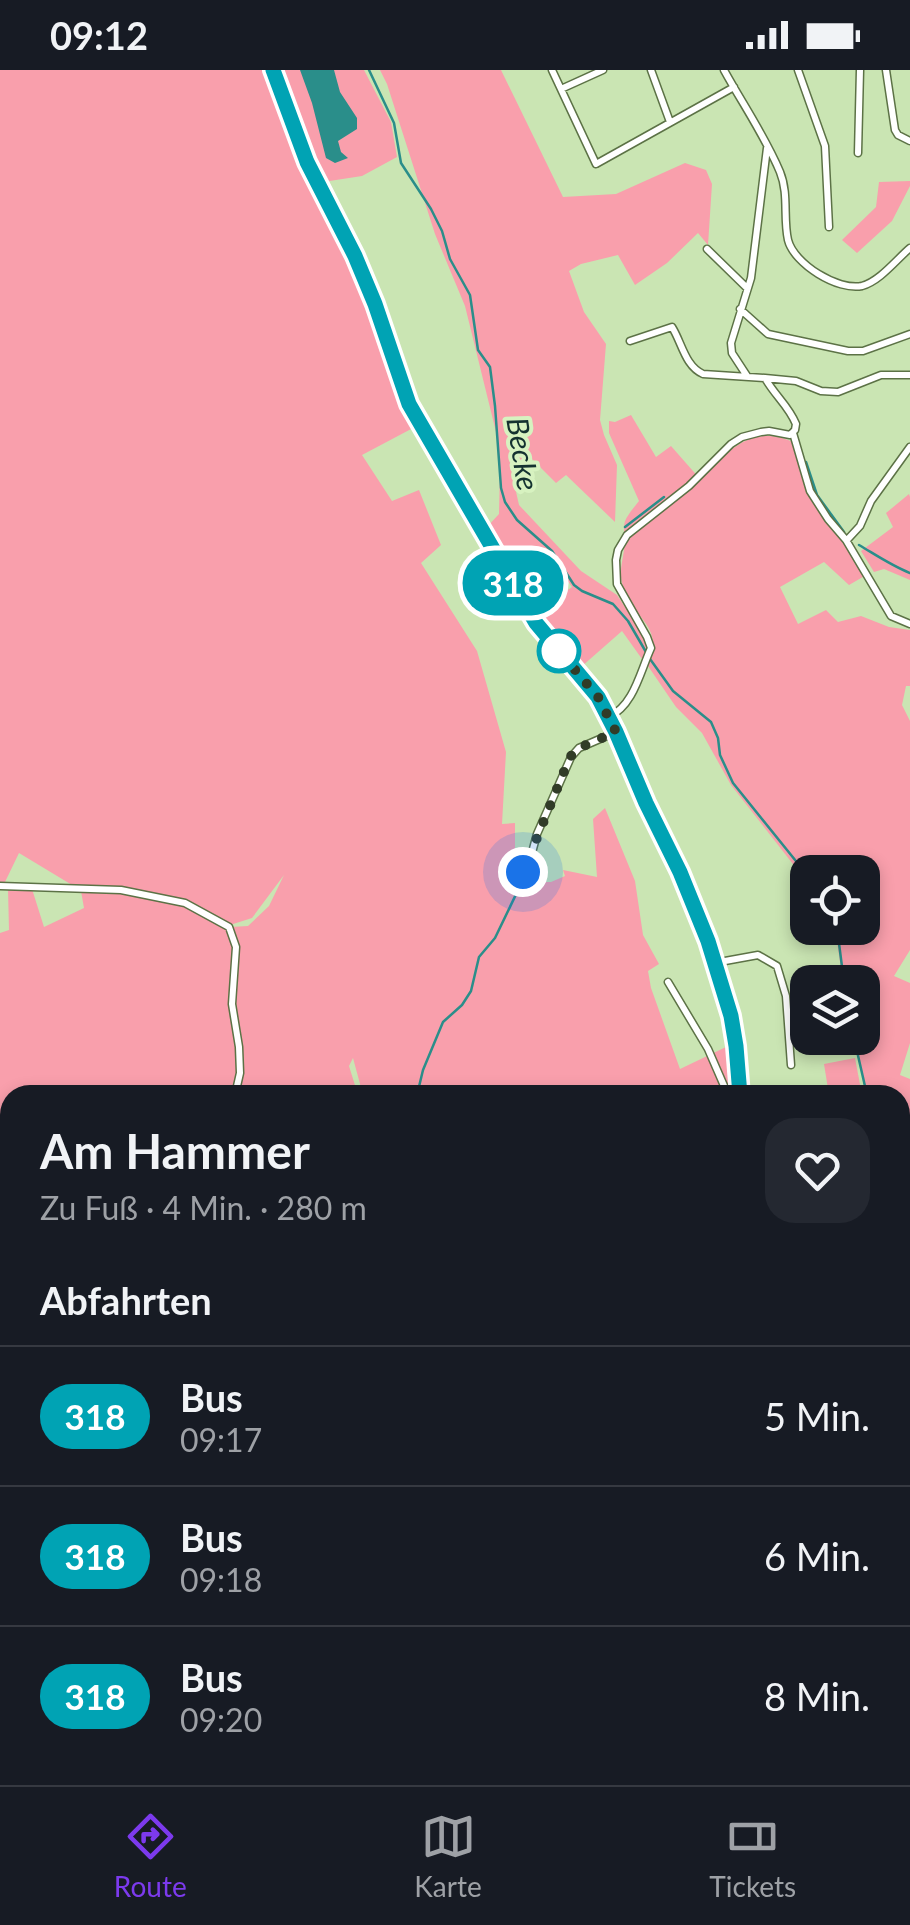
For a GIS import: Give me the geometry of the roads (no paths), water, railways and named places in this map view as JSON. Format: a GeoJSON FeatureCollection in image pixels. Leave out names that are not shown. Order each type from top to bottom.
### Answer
{"type":"FeatureCollection","features":[{"type":"Feature","properties":{"kind":"main road"},"geometry":{"type":"LineString","coordinates":[[273,70],[307,162],[355,256],[409,404],[536,623],[598,697],[616,732],[680,872],[714,963],[731,1016],[739,1085]]}},
{"type":"Feature","properties":{"kind":"street"},"geometry":{"type":"LineString","coordinates":[[552,70],[596,164],[734,87]]}},
{"type":"Feature","properties":{"kind":"street"},"geometry":{"type":"LineString","coordinates":[[561,88],[603,70]]}},
{"type":"Feature","properties":{"kind":"street"},"geometry":{"type":"LineString","coordinates":[[651,70],[670,122]]}},
{"type":"Feature","properties":{"kind":"street"},"geometry":{"type":"LineString","coordinates":[[724,70],[781,174],[788,240],[794,253],[812,271],[848,286],[865,285],[910,248]]}},
{"type":"Feature","properties":{"kind":"street"},"geometry":{"type":"LineString","coordinates":[[798,70],[826,146],[829,227]]}},
{"type":"Feature","properties":{"kind":"street"},"geometry":{"type":"LineString","coordinates":[[858,153],[860,70]]}},
{"type":"Feature","properties":{"kind":"street"},"geometry":{"type":"LineString","coordinates":[[886,70],[896,130],[910,141]]}},
{"type":"Feature","properties":{"kind":"street"},"geometry":{"type":"LineString","coordinates":[[747,376],[732,353],[731,343],[751,278],[767,147]]}},
{"type":"Feature","properties":{"kind":"street"},"geometry":{"type":"LineString","coordinates":[[706,249],[747,288]]}},
{"type":"Feature","properties":{"kind":"street"},"geometry":{"type":"LineString","coordinates":[[740,309],[768,334],[848,352],[863,351],[910,334]]}},
{"type":"Feature","properties":{"kind":"street"},"geometry":{"type":"LineString","coordinates":[[630,341],[672,327],[694,370],[703,374],[796,380],[820,391],[838,392],[881,374],[910,375]]}},
{"type":"Feature","properties":{"kind":"street"},"geometry":{"type":"LineString","coordinates":[[765,378],[789,408],[796,424],[793,433],[810,491],[846,540],[891,616],[910,624]]}},
{"type":"Feature","properties":{"kind":"street"},"geometry":{"type":"LineString","coordinates":[[608,718],[628,700],[650,650],[647,637],[617,584],[616,560],[625,537],[690,486],[742,437],[770,431],[790,436],[793,433]]}},
{"type":"Feature","properties":{"kind":"street"},"geometry":{"type":"LineString","coordinates":[[846,540],[860,526],[871,500],[910,446]]}},
{"type":"Feature","properties":{"kind":"street"},"geometry":{"type":"LineString","coordinates":[[520,878],[570,757],[579,748],[616,732]]}},
{"type":"Feature","properties":{"kind":"street"},"geometry":{"type":"LineString","coordinates":[[0,886],[121,890],[184,903],[230,927],[236,948],[232,1004],[239,1048],[237,1085]]}},
{"type":"Feature","properties":{"kind":"street"},"geometry":{"type":"LineString","coordinates":[[714,963],[758,955],[778,966],[786,996],[791,1065]]}},
{"type":"Feature","properties":{"kind":"street"},"geometry":{"type":"LineString","coordinates":[[668,982],[708,1049],[724,1085]]}},
{"type":"Feature","properties":{"kind":"water"},"geometry":{"type":"Polygon","coordinates":[[[300,70],[334,70],[340,92],[357,118],[357,129],[338,141],[348,158],[335,163],[326,158],[300,70]]]}},
{"type":"Feature","properties":{"kind":"waterway","name":"Becke"},"geometry":{"type":"LineString","coordinates":[[369,70],[394,123],[401,163],[431,209],[450,259],[470,295],[478,350],[490,367],[505,502],[517,520],[552,551],[574,585],[613,604],[646,652]]}},
{"type":"Feature","properties":{"kind":"waterway"},"geometry":{"type":"LineString","coordinates":[[806,462],[817,495],[844,532]]}},
{"type":"Feature","properties":{"kind":"waterway"},"geometry":{"type":"LineString","coordinates":[[625,527],[664,497]]}},
{"type":"Feature","properties":{"kind":"waterway"},"geometry":{"type":"LineString","coordinates":[[859,545],[910,573]]}},
{"type":"Feature","properties":{"kind":"waterway","name":"Becke"},"geometry":{"type":"LineString","coordinates":[[650,659],[673,691],[711,722],[733,783],[791,855]]}},
{"type":"Feature","properties":{"kind":"waterway"},"geometry":{"type":"LineString","coordinates":[[419,1085],[443,1022],[471,991],[479,957],[495,938],[521,884]]}},
{"type":"Feature","properties":{"kind":"waterway","name":"Becke"},"geometry":{"type":"LineString","coordinates":[[839,945],[842,965]]}},
{"type":"Feature","properties":{"kind":"waterway","name":"Becke"},"geometry":{"type":"LineString","coordinates":[[858,1055],[865,1085]]}}]}
